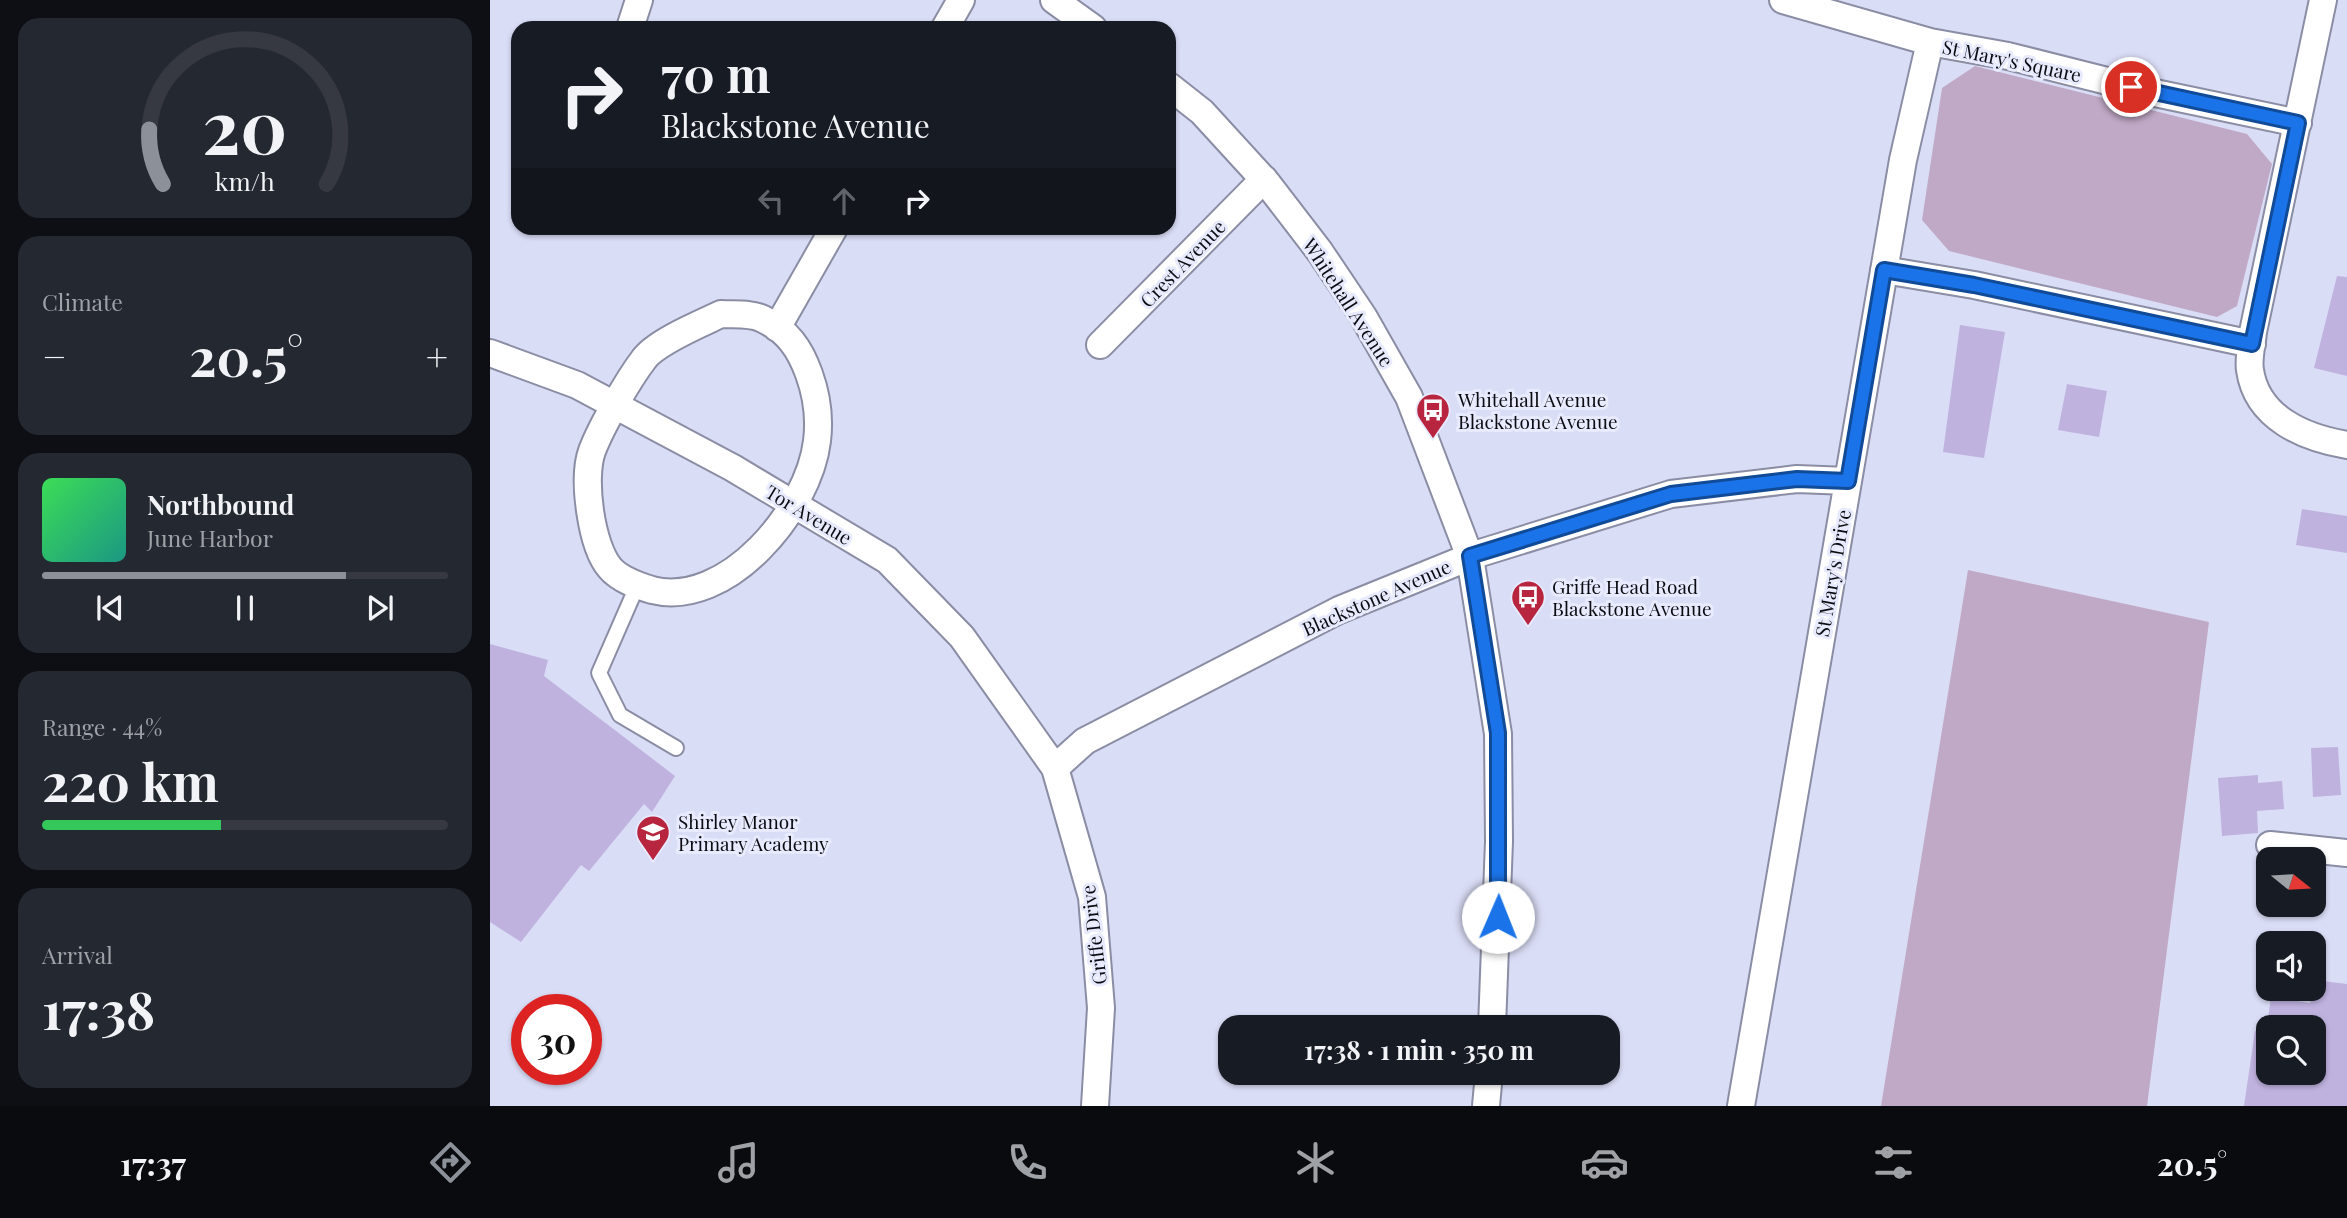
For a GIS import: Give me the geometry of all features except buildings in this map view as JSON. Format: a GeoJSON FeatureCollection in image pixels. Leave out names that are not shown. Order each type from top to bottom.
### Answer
{"type":"FeatureCollection","features":[{"type":"Feature","properties":{"kind":"street"},"geometry":{"type":"LineString","coordinates":[[632,21],[639,0]]}},
{"type":"Feature","properties":{"kind":"street"},"geometry":{"type":"LineString","coordinates":[[949,21],[961,0]]}},
{"type":"Feature","properties":{"kind":"street"},"geometry":{"type":"LineString","coordinates":[[1054,0],[1083,21]]}},
{"type":"Feature","properties":{"kind":"street","name":"St Mary's Square"},"geometry":{"type":"LineString","coordinates":[[1783,0],[1930,42],[2008,56],[2155,93],[2298,123]]}},
{"type":"Feature","properties":{"kind":"street"},"geometry":{"type":"LineString","coordinates":[[2323,0],[2252,344],[2250,371],[2258,393],[2273,414],[2288,427],[2347,446]]}},
{"type":"Feature","properties":{"kind":"street","name":"St Mary's Drive"},"geometry":{"type":"LineString","coordinates":[[1741,1106],[1884,270],[1930,42]]}},
{"type":"Feature","properties":{"kind":"street","name":"Whitehall Avenue"},"geometry":{"type":"LineString","coordinates":[[1176,92],[1202,112],[1264,179],[1327,262],[1363,316],[1409,397],[1470,556],[1498,733],[1499,841],[1492,1015]]}},
{"type":"Feature","properties":{"kind":"street","name":"Crest Avenue"},"geometry":{"type":"LineString","coordinates":[[1100,345],[1264,179]]}},
{"type":"Feature","properties":{"kind":"street"},"geometry":{"type":"LineString","coordinates":[[777,328],[830,235]]}},
{"type":"Feature","properties":{"kind":"street"},"geometry":{"type":"LineString","coordinates":[[1884,270],[1974,285],[2252,344]]}},
{"type":"Feature","properties":{"kind":"street"},"geometry":{"type":"LineString","coordinates":[[722,314],[761,317],[793,339],[818,399],[817,443],[801,489],[792,504],[773,533],[741,566],[703,589],[684,593],[662,592],[637,586],[611,569],[597,544],[588,508],[591,453],[617,405],[645,356],[722,314]]}},
{"type":"Feature","properties":{"kind":"street","name":"Tor Avenue"},"geometry":{"type":"LineString","coordinates":[[490,353],[577,385],[617,405],[733,468],[887,560],[962,637],[1055,768]]}},
{"type":"Feature","properties":{"kind":"street","name":"Blackstone Avenue"},"geometry":{"type":"LineString","coordinates":[[1055,768],[1086,741],[1339,610],[1470,556],[1671,494],[1797,479],[1848,481]]}},
{"type":"Feature","properties":{"kind":"street","name":"Griffe Drive"},"geometry":{"type":"LineString","coordinates":[[1055,768],[1092,897],[1101,1008],[1095,1106]]}},
{"type":"Feature","properties":{"kind":"street"},"geometry":{"type":"LineString","coordinates":[[2270,845],[2347,853]]}},
{"type":"Feature","properties":{"kind":"street"},"geometry":{"type":"LineString","coordinates":[[1486,1106],[1488,1085]]}},
{"type":"Feature","properties":{"kind":"lane"},"geometry":{"type":"LineString","coordinates":[[637,586],[599,673],[620,715],[676,748]]}},
{"type":"Feature","properties":{"kind":"shaded area"},"geometry":{"type":"Polygon","coordinates":[[[1975,66],[2247,134],[2272,164],[2237,306],[2217,317],[1949,251],[1922,220],[1942,88],[1975,66]]]}},
{"type":"Feature","properties":{"kind":"shaded area"},"geometry":{"type":"Polygon","coordinates":[[[1968,570],[2209,622],[2147,1106],[1881,1106],[1968,570]]]}},
{"type":"Feature","properties":{"kind":"place","name":"Whitehall Avenue Blackstone Avenue"},"geometry":{"type":"Point","coordinates":[1433,440]}},
{"type":"Feature","properties":{"kind":"place","name":"Griffe Head Road Blackstone Avenue"},"geometry":{"type":"Point","coordinates":[1528,627]}},
{"type":"Feature","properties":{"kind":"place","name":"Shirley Manor Primary Academy"},"geometry":{"type":"Point","coordinates":[653,862]}},
{"type":"Feature","properties":{"kind":"route"},"geometry":{"type":"LineString","coordinates":[[1498,917],[1498,733],[1470,556],[1671,494],[1797,479],[1848,481],[1884,270],[1974,285],[2252,344],[2298,123],[2131,87]]}}]}
